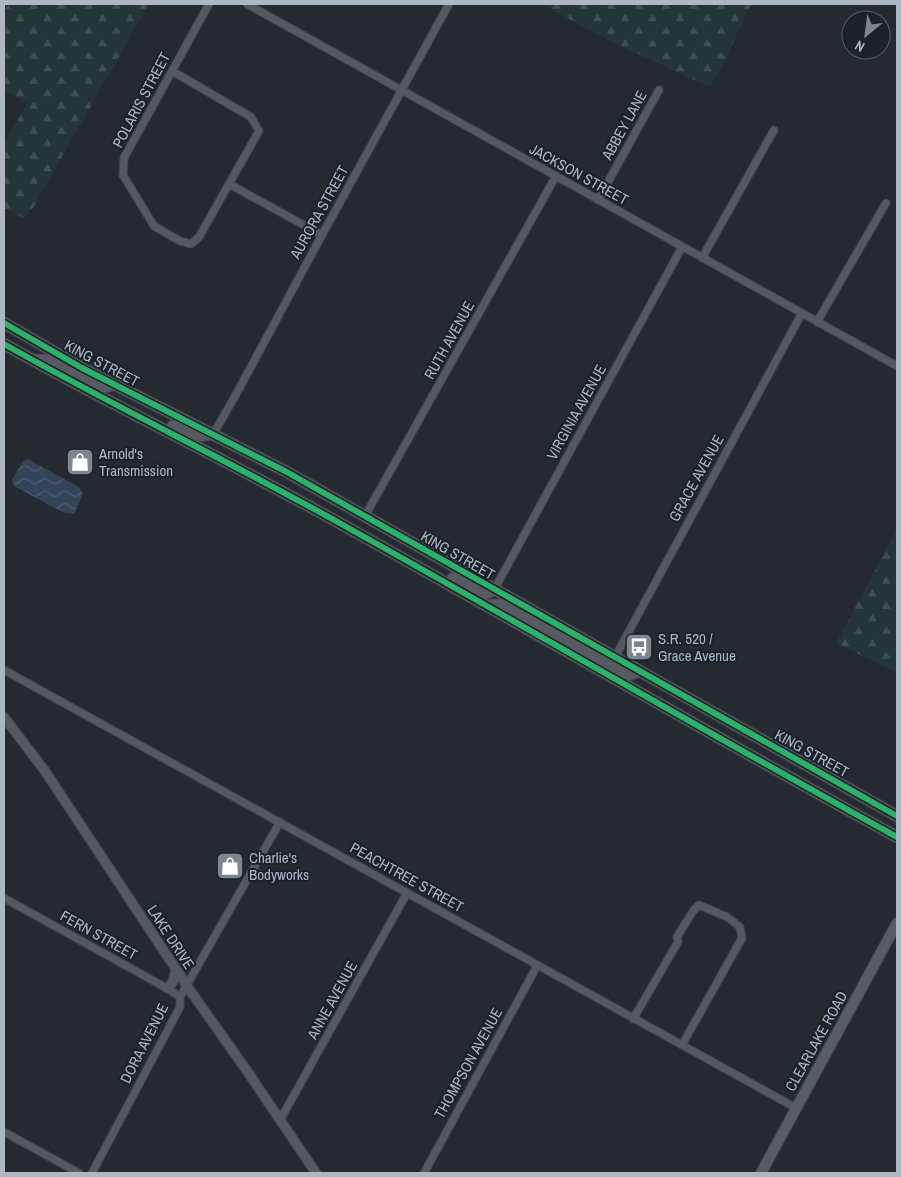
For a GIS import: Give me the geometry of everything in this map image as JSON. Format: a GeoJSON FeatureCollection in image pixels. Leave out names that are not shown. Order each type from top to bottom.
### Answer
{"type":"FeatureCollection","features":[{"type":"Feature","properties":{"kind":"main road","name":"KING STREET"},"geometry":{"type":"LineString","coordinates":[[4,323],[82,368],[214,434],[365,516],[897,816]]}},
{"type":"Feature","properties":{"kind":"main road","name":"KING STREET"},"geometry":{"type":"LineString","coordinates":[[4,344],[71,382],[134,413],[344,525],[897,837]]}},
{"type":"Feature","properties":{"kind":"main road"},"geometry":{"type":"LineString","coordinates":[[32,360],[56,361],[104,387],[116,384]]}},
{"type":"Feature","properties":{"kind":"main road"},"geometry":{"type":"LineString","coordinates":[[134,413],[146,413],[197,436],[205,437],[214,434]]}},
{"type":"Feature","properties":{"kind":"main road"},"geometry":{"type":"LineString","coordinates":[[344,525],[349,522],[484,594],[494,590]]}},
{"type":"Feature","properties":{"kind":"main road"},"geometry":{"type":"LineString","coordinates":[[486,605],[504,605],[628,674],[640,671]]}},
{"type":"Feature","properties":{"kind":"main road","name":"CLEARLAKE ROAD"},"geometry":{"type":"LineString","coordinates":[[761,1173],[897,923]]}},
{"type":"Feature","properties":{"kind":"street","name":"POLARIS STREET"},"geometry":{"type":"LineString","coordinates":[[209,4],[124,158],[123,175],[154,226],[180,241],[191,244],[199,237],[229,184]]}},
{"type":"Feature","properties":{"kind":"street","name":"JACKSON STREET"},"geometry":{"type":"LineString","coordinates":[[247,4],[897,366]]}},
{"type":"Feature","properties":{"kind":"street","name":"AURORA STREET"},"geometry":{"type":"LineString","coordinates":[[214,434],[449,4]]}},
{"type":"Feature","properties":{"kind":"street"},"geometry":{"type":"LineString","coordinates":[[172,71],[251,117],[259,131],[229,184],[322,235]]}},
{"type":"Feature","properties":{"kind":"street","name":"ABBEY LANE"},"geometry":{"type":"LineString","coordinates":[[598,200],[659,90]]}},
{"type":"Feature","properties":{"kind":"street"},"geometry":{"type":"LineString","coordinates":[[702,258],[774,130]]}},
{"type":"Feature","properties":{"kind":"street","name":"RUTH AVENUE"},"geometry":{"type":"LineString","coordinates":[[365,516],[556,176]]}},
{"type":"Feature","properties":{"kind":"street"},"geometry":{"type":"LineString","coordinates":[[818,322],[886,202]]}},
{"type":"Feature","properties":{"kind":"street","name":"VIRGINIA AVENUE"},"geometry":{"type":"LineString","coordinates":[[494,590],[682,247]]}},
{"type":"Feature","properties":{"kind":"street","name":"GRACE AVENUE"},"geometry":{"type":"LineString","coordinates":[[614,656],[802,314]]}},
{"type":"Feature","properties":{"kind":"street","name":"PEACHTREE STREET"},"geometry":{"type":"LineString","coordinates":[[4,670],[796,1108]]}},
{"type":"Feature","properties":{"kind":"street","name":"LAKE DRIVE"},"geometry":{"type":"LineString","coordinates":[[4,717],[45,771],[176,970],[316,1173]]}},
{"type":"Feature","properties":{"kind":"street","name":"DORA AVENUE"},"geometry":{"type":"LineString","coordinates":[[92,1173],[180,1007],[180,997],[280,822]]}},
{"type":"Feature","properties":{"kind":"street","name":"ANNE AVENUE"},"geometry":{"type":"LineString","coordinates":[[280,1120],[407,893]]}},
{"type":"Feature","properties":{"kind":"street","name":"FERN STREET"},"geometry":{"type":"LineString","coordinates":[[4,898],[180,997]]}},
{"type":"Feature","properties":{"kind":"street"},"geometry":{"type":"LineString","coordinates":[[633,1019],[678,942],[677,937],[693,911],[700,906],[727,917],[740,927],[742,938],[682,1046]]}},
{"type":"Feature","properties":{"kind":"street","name":"THOMPSON AVENUE"},"geometry":{"type":"LineString","coordinates":[[424,1173],[537,966]]}},
{"type":"Feature","properties":{"kind":"street"},"geometry":{"type":"LineString","coordinates":[[167,988],[173,982],[176,970]]}},
{"type":"Feature","properties":{"kind":"street"},"geometry":{"type":"LineString","coordinates":[[4,1132],[79,1173]]}},
{"type":"Feature","properties":{"kind":"green space"},"geometry":{"type":"Polygon","coordinates":[[[8,4],[149,4],[38,199],[39,201],[23,218],[4,208],[4,144],[27,103],[4,90],[4,12],[8,4]]]}},
{"type":"Feature","properties":{"kind":"green space"},"geometry":{"type":"Polygon","coordinates":[[[541,4],[751,4],[710,87],[616,44],[541,4]]]}},
{"type":"Feature","properties":{"kind":"green space"},"geometry":{"type":"Polygon","coordinates":[[[897,529],[897,673],[836,643],[897,529]]]}},
{"type":"Feature","properties":{"kind":"water"},"geometry":{"type":"Polygon","coordinates":[[[28,459],[80,488],[83,494],[74,514],[64,513],[14,486],[12,480],[23,461],[28,459]]]}},
{"type":"Feature","properties":{"kind":"cycle path"},"geometry":{"type":"LineString","coordinates":[[4,323],[82,368],[285,471],[897,816]]}},
{"type":"Feature","properties":{"kind":"cycle path"},"geometry":{"type":"LineString","coordinates":[[4,344],[301,502],[897,837]]}},
{"type":"Feature","properties":{"kind":"place","name":"Arnold's Transmission"},"geometry":{"type":"Point","coordinates":[80,462]}},
{"type":"Feature","properties":{"kind":"place","name":"S.R. 520 / Grace Avenue"},"geometry":{"type":"Point","coordinates":[639,647]}},
{"type":"Feature","properties":{"kind":"place","name":"Charlie's Bodyworks"},"geometry":{"type":"Point","coordinates":[230,866]}}]}
